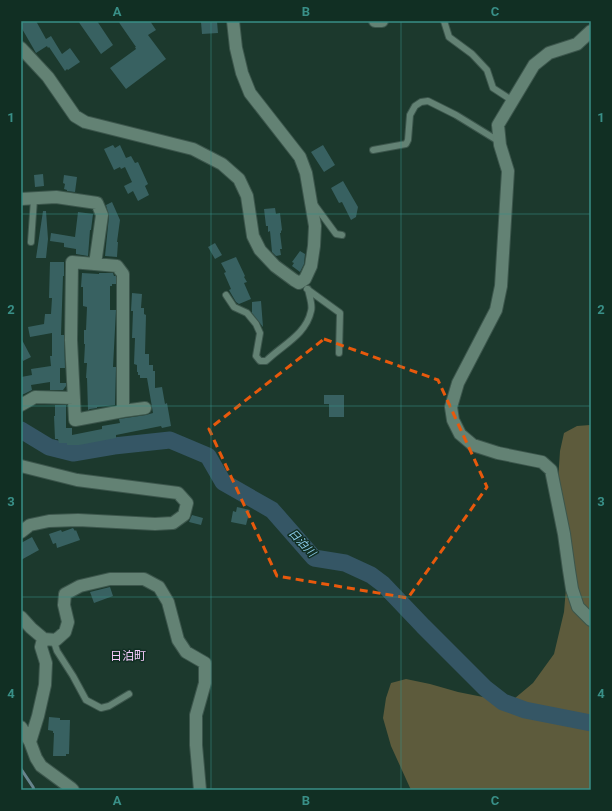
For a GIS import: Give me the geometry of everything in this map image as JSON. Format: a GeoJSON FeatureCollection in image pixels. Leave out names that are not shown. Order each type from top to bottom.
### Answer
{"type":"FeatureCollection","features":[{"type":"Feature","properties":{"kind":"street"},"geometry":{"type":"LineString","coordinates":[[21,48],[48,77],[75,116],[85,122],[193,149],[222,164],[239,179],[247,196],[253,236],[260,250],[275,266],[304,286],[305,279],[311,266],[315,226],[306,174],[300,157],[250,94],[242,73],[236,48],[233,21]]}},
{"type":"Feature","properties":{"kind":"street"},"geometry":{"type":"LineString","coordinates":[[375,21],[382,21]]}},
{"type":"Feature","properties":{"kind":"street"},"geometry":{"type":"LineString","coordinates":[[591,31],[577,44],[549,53],[534,65],[498,126],[500,142],[508,171],[501,286],[496,310],[458,383],[451,407],[453,420],[460,434],[473,445],[498,453],[542,462],[551,470],[564,534],[572,589],[578,606],[591,620]]}},
{"type":"Feature","properties":{"kind":"street"},"geometry":{"type":"LineString","coordinates":[[21,199],[56,197],[97,203],[102,215],[95,264]]}},
{"type":"Feature","properties":{"kind":"street"},"geometry":{"type":"LineString","coordinates":[[123,411],[123,274],[117,266],[72,262],[71,340],[74,420],[145,408]]}},
{"type":"Feature","properties":{"kind":"street"},"geometry":{"type":"LineString","coordinates":[[21,411],[35,398],[74,398]]}},
{"type":"Feature","properties":{"kind":"street"},"geometry":{"type":"LineString","coordinates":[[21,466],[77,480],[178,493],[187,503],[184,515],[173,523],[155,524],[49,520],[30,525],[21,532]]}},
{"type":"Feature","properties":{"kind":"street"},"geometry":{"type":"LineString","coordinates":[[21,617],[31,628],[49,639],[56,640],[65,632],[68,622],[64,605],[65,594],[80,586],[110,579],[144,579],[159,588],[168,602],[178,640],[186,652],[205,663],[205,683],[196,715],[196,745],[200,790]]}},
{"type":"Feature","properties":{"kind":"street"},"geometry":{"type":"LineString","coordinates":[[30,742],[45,685],[46,663],[41,648],[42,643],[49,639]]}},
{"type":"Feature","properties":{"kind":"street"},"geometry":{"type":"LineString","coordinates":[[21,727],[41,766],[73,790]]}},
{"type":"Feature","properties":{"kind":"lane"},"geometry":{"type":"LineString","coordinates":[[444,21],[449,37],[472,54],[487,70],[493,88],[513,101]]}},
{"type":"Feature","properties":{"kind":"lane"},"geometry":{"type":"LineString","coordinates":[[373,150],[406,144],[408,140],[410,115],[414,106],[421,102],[428,101],[456,115],[500,142]]}},
{"type":"Feature","properties":{"kind":"lane"},"geometry":{"type":"LineString","coordinates":[[31,242],[34,198]]}},
{"type":"Feature","properties":{"kind":"lane"},"geometry":{"type":"LineString","coordinates":[[310,200],[336,234],[342,235]]}},
{"type":"Feature","properties":{"kind":"lane"},"geometry":{"type":"LineString","coordinates":[[226,295],[234,307],[247,313],[256,324],[260,333],[256,356],[260,361],[266,361],[296,337],[307,322],[312,310],[304,286]]}},
{"type":"Feature","properties":{"kind":"lane"},"geometry":{"type":"LineString","coordinates":[[304,286],[340,313],[339,353]]}},
{"type":"Feature","properties":{"kind":"lane"},"geometry":{"type":"LineString","coordinates":[[49,639],[74,676],[86,700],[101,708],[109,706],[129,694]]}},
{"type":"Feature","properties":{"kind":"highlighted area"},"geometry":{"type":"Polygon","coordinates":[[[324,339],[438,380],[487,487],[408,598],[277,576],[209,429],[324,339]]]}},
{"type":"Feature","properties":{"kind":"shaded area"},"geometry":{"type":"Polygon","coordinates":[[[590,425],[591,790],[411,790],[391,746],[383,718],[386,698],[391,683],[406,679],[493,699],[508,704],[533,683],[554,654],[564,612],[566,588],[564,539],[558,481],[560,451],[564,433],[577,426],[590,425]]]}},
{"type":"Feature","properties":{"kind":"building"},"geometry":{"type":"Polygon","coordinates":[[[21,21],[36,21],[46,39],[51,36],[62,54],[70,48],[80,62],[65,71],[49,47],[48,48],[47,46],[36,53],[21,27],[21,21]]]}},
{"type":"Feature","properties":{"kind":"building"},"geometry":{"type":"Polygon","coordinates":[[[78,21],[97,21],[113,45],[101,54],[78,21]]]}},
{"type":"Feature","properties":{"kind":"building"},"geometry":{"type":"Polygon","coordinates":[[[118,21],[150,21],[156,30],[148,35],[166,59],[126,89],[110,68],[136,49],[136,47],[118,21]]]}},
{"type":"Feature","properties":{"kind":"building"},"geometry":{"type":"Polygon","coordinates":[[[217,21],[218,33],[202,34],[201,22],[217,21]]]}},
{"type":"Feature","properties":{"kind":"building"},"geometry":{"type":"Polygon","coordinates":[[[113,145],[115,148],[120,145],[126,158],[131,156],[135,163],[138,162],[148,184],[145,186],[149,195],[138,201],[133,191],[128,194],[124,186],[132,182],[125,167],[121,169],[120,167],[114,170],[104,149],[113,145]]]}},
{"type":"Feature","properties":{"kind":"building"},"geometry":{"type":"Polygon","coordinates":[[[323,145],[335,165],[324,172],[311,152],[323,145]]]}},
{"type":"Feature","properties":{"kind":"building"},"geometry":{"type":"Polygon","coordinates":[[[43,174],[44,186],[35,187],[34,175],[43,174]]]}},
{"type":"Feature","properties":{"kind":"building"},"geometry":{"type":"Polygon","coordinates":[[[64,175],[77,177],[75,192],[64,189],[64,175]]]}},
{"type":"Feature","properties":{"kind":"building"},"geometry":{"type":"Polygon","coordinates":[[[343,181],[358,207],[356,217],[351,220],[342,202],[339,203],[331,188],[343,181]]]}},
{"type":"Feature","properties":{"kind":"building"},"geometry":{"type":"Polygon","coordinates":[[[112,202],[120,220],[117,242],[117,257],[105,256],[109,216],[106,205],[112,202]]]}},
{"type":"Feature","properties":{"kind":"building"},"geometry":{"type":"Polygon","coordinates":[[[275,208],[276,214],[280,213],[282,230],[280,233],[282,249],[280,249],[281,255],[276,256],[272,252],[270,231],[268,232],[268,226],[266,226],[264,209],[275,208]]]}},
{"type":"Feature","properties":{"kind":"building"},"geometry":{"type":"Polygon","coordinates":[[[43,211],[46,211],[48,239],[46,258],[36,258],[43,211]]]}},
{"type":"Feature","properties":{"kind":"building"},"geometry":{"type":"Polygon","coordinates":[[[78,212],[93,214],[88,256],[76,254],[76,249],[64,247],[64,243],[50,241],[51,233],[75,237],[78,212]]]}},
{"type":"Feature","properties":{"kind":"building"},"geometry":{"type":"Polygon","coordinates":[[[215,243],[222,255],[215,259],[208,247],[215,243]]]}},
{"type":"Feature","properties":{"kind":"building"},"geometry":{"type":"Polygon","coordinates":[[[300,251],[305,254],[304,264],[300,272],[292,266],[294,263],[292,262],[300,251]]]}},
{"type":"Feature","properties":{"kind":"building"},"geometry":{"type":"Polygon","coordinates":[[[236,257],[245,276],[244,277],[247,282],[244,283],[251,299],[239,304],[236,302],[229,290],[231,289],[224,273],[226,272],[221,263],[236,257]]]}},
{"type":"Feature","properties":{"kind":"building"},"geometry":{"type":"Polygon","coordinates":[[[50,262],[64,262],[61,335],[64,335],[65,368],[60,368],[60,383],[66,383],[66,386],[63,390],[50,390],[50,382],[31,385],[32,390],[21,395],[21,377],[32,375],[31,369],[51,366],[50,356],[52,356],[52,333],[30,337],[28,327],[44,324],[45,314],[51,314],[52,298],[49,298],[50,262]]]}},
{"type":"Feature","properties":{"kind":"building"},"geometry":{"type":"Polygon","coordinates":[[[82,273],[113,273],[114,276],[116,276],[116,284],[112,284],[112,286],[110,286],[110,310],[116,310],[113,367],[116,367],[115,405],[97,407],[88,410],[86,378],[87,363],[84,363],[84,330],[86,330],[87,307],[83,306],[83,287],[81,287],[82,273]]]}},
{"type":"Feature","properties":{"kind":"building"},"geometry":{"type":"Polygon","coordinates":[[[132,293],[142,294],[141,308],[144,308],[144,314],[146,315],[145,354],[149,354],[149,365],[153,365],[153,371],[155,371],[155,388],[162,387],[165,404],[167,403],[171,426],[162,428],[161,426],[116,435],[116,438],[79,445],[59,443],[58,439],[55,439],[55,405],[66,405],[66,428],[72,428],[72,435],[102,429],[102,426],[120,423],[119,419],[153,413],[147,378],[140,378],[140,375],[138,375],[137,372],[137,365],[134,364],[135,338],[132,338],[132,293]]]}},
{"type":"Feature","properties":{"kind":"building"},"geometry":{"type":"Polygon","coordinates":[[[261,301],[263,327],[252,313],[252,302],[261,301]]]}},
{"type":"Feature","properties":{"kind":"building"},"geometry":{"type":"Polygon","coordinates":[[[21,338],[31,357],[23,361],[21,356],[21,338]]]}},
{"type":"Feature","properties":{"kind":"building"},"geometry":{"type":"Polygon","coordinates":[[[324,395],[344,395],[344,417],[329,417],[329,404],[324,404],[324,395]]]}},
{"type":"Feature","properties":{"kind":"building"},"geometry":{"type":"Polygon","coordinates":[[[237,507],[250,510],[246,525],[231,522],[233,511],[236,512],[237,507]]]}},
{"type":"Feature","properties":{"kind":"building"},"geometry":{"type":"Polygon","coordinates":[[[192,515],[203,518],[201,525],[189,522],[192,515]]]}},
{"type":"Feature","properties":{"kind":"building"},"geometry":{"type":"Polygon","coordinates":[[[73,528],[75,531],[76,530],[80,540],[57,548],[56,543],[53,544],[49,534],[61,530],[62,532],[73,528]]]}},
{"type":"Feature","properties":{"kind":"building"},"geometry":{"type":"Polygon","coordinates":[[[32,537],[39,550],[21,560],[21,543],[32,537]]]}},
{"type":"Feature","properties":{"kind":"building"},"geometry":{"type":"Polygon","coordinates":[[[110,587],[113,596],[94,603],[90,592],[110,587]]]}},
{"type":"Feature","properties":{"kind":"building"},"geometry":{"type":"Polygon","coordinates":[[[49,717],[60,718],[60,720],[70,720],[69,754],[66,754],[66,756],[53,756],[54,733],[53,731],[48,730],[49,717]]]}},
{"type":"Feature","properties":{"kind":"waterway","name":"日泊川"},"geometry":{"type":"LineString","coordinates":[[21,430],[49,447],[73,453],[114,446],[170,440],[208,456],[223,482],[272,510],[314,558],[345,563],[371,575],[383,584],[485,688],[503,702],[525,710],[591,723]]}},
{"type":"Feature","properties":{"kind":"waterway"},"geometry":{"type":"LineString","coordinates":[[21,769],[34,790]]}},
{"type":"Feature","properties":{"kind":"district","name":"日泊町"},"geometry":{"type":"Point","coordinates":[128,656]}}]}
